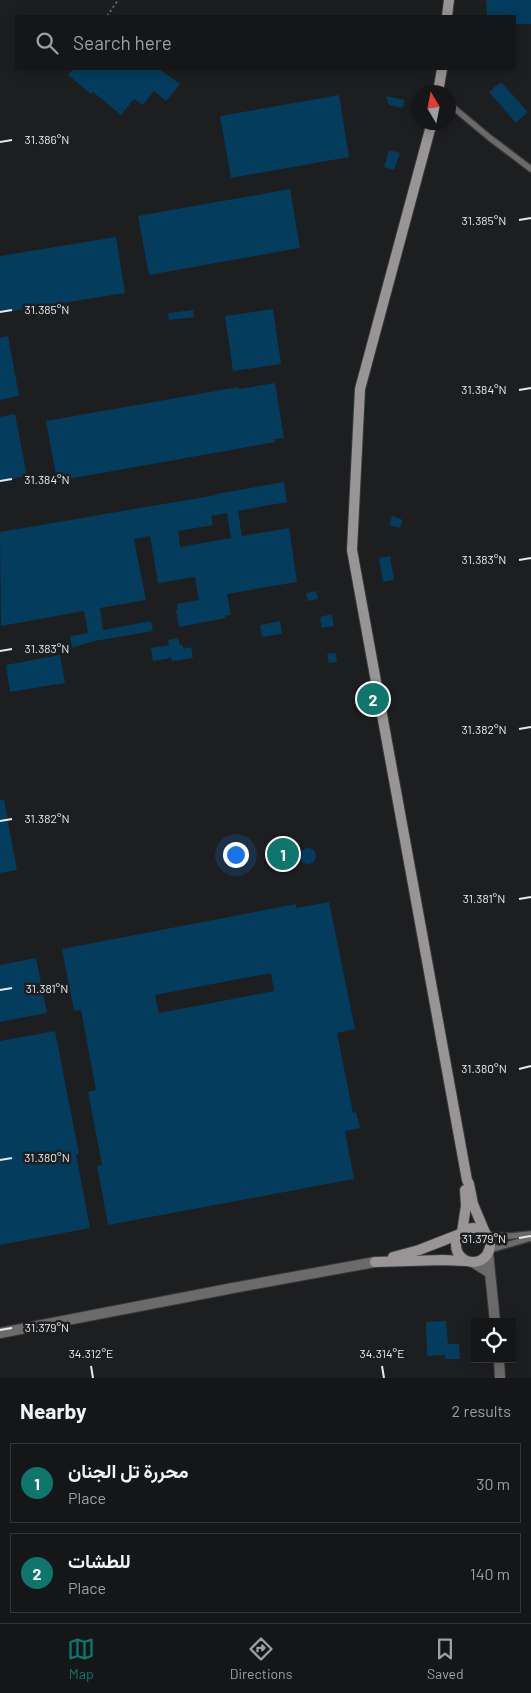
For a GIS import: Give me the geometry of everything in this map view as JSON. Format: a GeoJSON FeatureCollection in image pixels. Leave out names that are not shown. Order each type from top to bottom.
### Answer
{"type":"FeatureCollection","features":[{"type":"Feature","properties":{"kind":"street"},"geometry":{"type":"LineString","coordinates":[[447,15],[449,0]]}},
{"type":"Feature","properties":{"kind":"street"},"geometry":{"type":"LineString","coordinates":[[439,85],[442,70]]}},
{"type":"Feature","properties":{"kind":"street"},"geometry":{"type":"LineString","coordinates":[[430,130],[360,389],[352,550],[467,1180],[473,1204],[490,1244],[490,1272],[496,1318]]}},
{"type":"Feature","properties":{"kind":"street"},"geometry":{"type":"LineString","coordinates":[[467,1180],[465,1186],[466,1206],[461,1233],[457,1238],[457,1254],[490,1272]]}},
{"type":"Feature","properties":{"kind":"street"},"geometry":{"type":"LineString","coordinates":[[0,1334],[375,1262],[419,1250],[469,1228],[480,1230],[486,1235]]}},
{"type":"Feature","properties":{"kind":"street"},"geometry":{"type":"LineString","coordinates":[[375,1262],[442,1260],[470,1262],[483,1259],[489,1251]]}},
{"type":"Feature","properties":{"kind":"street"},"geometry":{"type":"LineString","coordinates":[[499,1363],[500,1378]]}},
{"type":"Feature","properties":{"kind":"lane"},"geometry":{"type":"LineString","coordinates":[[456,110],[531,169]]}},
{"type":"Feature","properties":{"kind":"lane"},"geometry":{"type":"LineString","coordinates":[[486,1235],[531,1234]]}},
{"type":"Feature","properties":{"kind":"lane"},"geometry":{"type":"LineString","coordinates":[[489,1251],[531,1238]]}},
{"type":"Feature","properties":{"kind":"path"},"geometry":{"type":"LineString","coordinates":[[107,15],[118,0]]}},
{"type":"Feature","properties":{"kind":"building"},"geometry":{"type":"Polygon","coordinates":[[[486,0],[531,0],[531,24],[516,24],[516,15],[487,15],[486,0]]]}},
{"type":"Feature","properties":{"kind":"building"},"geometry":{"type":"Polygon","coordinates":[[[72,70],[160,70],[180,84],[166,101],[154,91],[143,105],[134,99],[121,115],[68,75],[72,70]]]}},
{"type":"Feature","properties":{"kind":"building"},"geometry":{"type":"Polygon","coordinates":[[[501,82],[528,112],[516,123],[489,92],[501,82]]]}},
{"type":"Feature","properties":{"kind":"building"},"geometry":{"type":"Polygon","coordinates":[[[339,95],[349,157],[231,178],[220,116],[339,95]]]}},
{"type":"Feature","properties":{"kind":"building"},"geometry":{"type":"Polygon","coordinates":[[[386,96],[405,100],[403,108],[389,105],[386,96]]]}},
{"type":"Feature","properties":{"kind":"building"},"geometry":{"type":"Polygon","coordinates":[[[389,150],[400,153],[394,170],[384,167],[389,150]]]}},
{"type":"Feature","properties":{"kind":"building"},"geometry":{"type":"Polygon","coordinates":[[[290,189],[300,248],[149,275],[138,216],[290,189]]]}},
{"type":"Feature","properties":{"kind":"building"},"geometry":{"type":"Polygon","coordinates":[[[116,237],[125,293],[0,313],[0,256],[116,237]]]}},
{"type":"Feature","properties":{"kind":"building"},"geometry":{"type":"Polygon","coordinates":[[[273,309],[281,364],[233,371],[225,316],[273,309]]]}},
{"type":"Feature","properties":{"kind":"building"},"geometry":{"type":"Polygon","coordinates":[[[193,310],[194,317],[169,320],[168,313],[193,310]]]}},
{"type":"Feature","properties":{"kind":"building"},"geometry":{"type":"Polygon","coordinates":[[[8,336],[19,396],[0,400],[0,338],[8,336]]]}},
{"type":"Feature","properties":{"kind":"building"},"geometry":{"type":"Polygon","coordinates":[[[275,383],[284,438],[274,439],[275,442],[57,481],[46,421],[238,387],[239,389],[275,383]]]}},
{"type":"Feature","properties":{"kind":"building"},"geometry":{"type":"Polygon","coordinates":[[[15,414],[27,476],[0,481],[0,417],[15,414]]]}},
{"type":"Feature","properties":{"kind":"building"},"geometry":{"type":"Polygon","coordinates":[[[284,482],[287,502],[238,511],[242,536],[289,528],[297,582],[227,594],[231,615],[225,616],[226,618],[179,627],[176,610],[178,610],[177,604],[199,600],[195,577],[158,583],[150,536],[134,539],[146,600],[100,608],[103,630],[151,621],[153,631],[94,641],[72,648],[70,636],[88,633],[84,611],[1,626],[0,532],[284,482]],[[227,513],[211,516],[213,525],[178,531],[180,547],[231,538],[227,513]]]}},
{"type":"Feature","properties":{"kind":"building"},"geometry":{"type":"Polygon","coordinates":[[[392,516],[403,520],[400,528],[389,525],[392,516]]]}},
{"type":"Feature","properties":{"kind":"building"},"geometry":{"type":"Polygon","coordinates":[[[390,556],[394,580],[383,582],[379,558],[390,556]]]}},
{"type":"Feature","properties":{"kind":"building"},"geometry":{"type":"Polygon","coordinates":[[[316,591],[318,599],[308,601],[306,593],[316,591]]]}},
{"type":"Feature","properties":{"kind":"building"},"geometry":{"type":"Polygon","coordinates":[[[332,614],[334,626],[322,628],[320,617],[332,614]]]}},
{"type":"Feature","properties":{"kind":"building"},"geometry":{"type":"Polygon","coordinates":[[[280,621],[282,634],[262,637],[260,625],[280,621]]]}},
{"type":"Feature","properties":{"kind":"building"},"geometry":{"type":"Polygon","coordinates":[[[178,638],[180,645],[183,645],[183,649],[191,647],[193,658],[172,661],[171,658],[153,661],[151,648],[169,645],[168,640],[178,638]]]}},
{"type":"Feature","properties":{"kind":"building"},"geometry":{"type":"Polygon","coordinates":[[[336,653],[337,662],[329,663],[327,654],[336,653]]]}},
{"type":"Feature","properties":{"kind":"building"},"geometry":{"type":"Polygon","coordinates":[[[60,655],[65,683],[10,692],[6,665],[60,655]]]}},
{"type":"Feature","properties":{"kind":"building"},"geometry":{"type":"Polygon","coordinates":[[[0,800],[4,800],[17,870],[0,873],[0,800]]]}},
{"type":"Feature","properties":{"kind":"building"},"geometry":{"type":"Polygon","coordinates":[[[308,848],[316,856],[308,864],[300,856],[308,848]]]}},
{"type":"Feature","properties":{"kind":"building"},"geometry":{"type":"Polygon","coordinates":[[[329,902],[355,1029],[337,1033],[353,1113],[356,1112],[360,1128],[345,1131],[354,1179],[108,1225],[97,1166],[102,1165],[88,1092],[96,1090],[81,1010],[74,1011],[62,949],[296,904],[296,908],[329,902]],[[271,973],[155,995],[159,1013],[274,991],[271,973]]]}},
{"type":"Feature","properties":{"kind":"building"},"geometry":{"type":"Polygon","coordinates":[[[36,958],[47,1013],[0,1022],[0,965],[36,958]]]}},
{"type":"Feature","properties":{"kind":"building"},"geometry":{"type":"Polygon","coordinates":[[[55,1031],[79,1154],[76,1154],[90,1228],[0,1245],[0,1041],[55,1031]]]}},
{"type":"Feature","properties":{"kind":"building"},"geometry":{"type":"Polygon","coordinates":[[[446,1321],[448,1344],[459,1344],[460,1359],[445,1359],[445,1355],[427,1356],[426,1322],[446,1321]]]}},
{"type":"Feature","properties":{"kind":"place","name":"للطشات"},"geometry":{"type":"Point","coordinates":[373,699]}},
{"type":"Feature","properties":{"kind":"place","name":"محررة تل الجنان"},"geometry":{"type":"Point","coordinates":[283,854]}}]}
